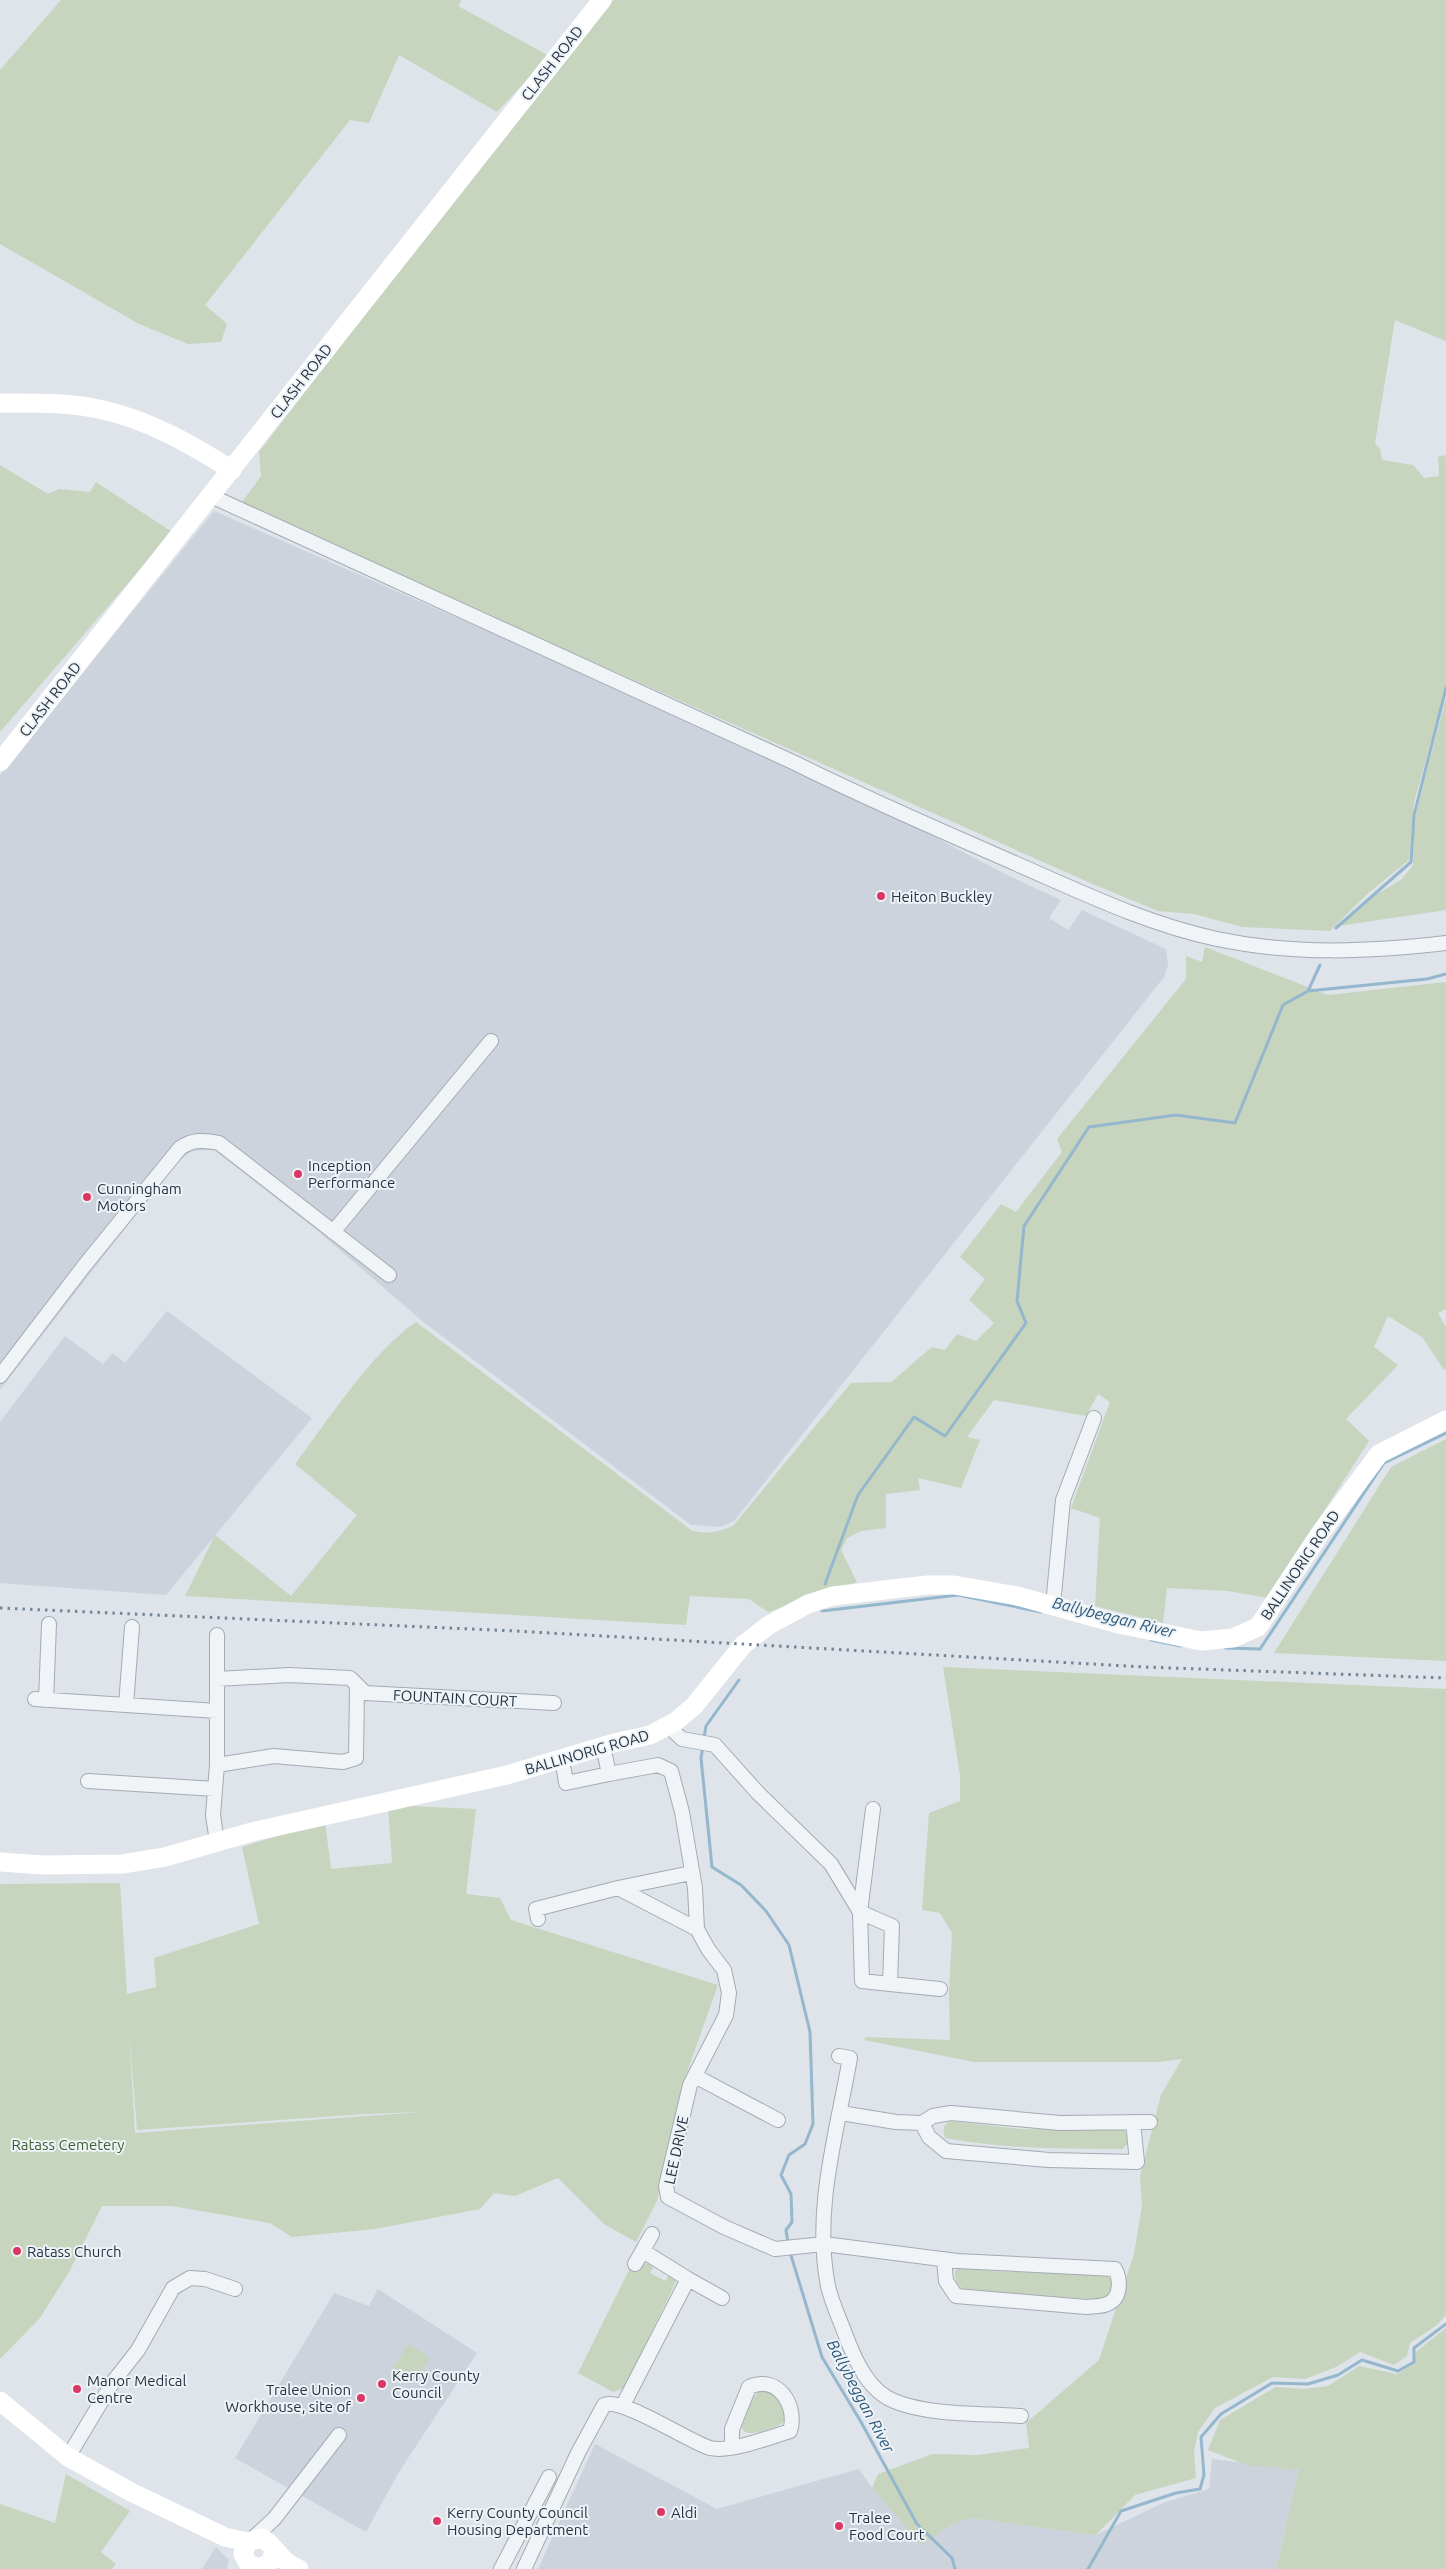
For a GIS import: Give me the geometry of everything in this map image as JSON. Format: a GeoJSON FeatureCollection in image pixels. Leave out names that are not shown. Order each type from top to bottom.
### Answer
{"type":"FeatureCollection","features":[{"type":"Feature","properties":{"kind":"street","name":"CLASH ROAD"},"geometry":{"type":"LineString","coordinates":[[0,762],[602,0]]}},
{"type":"Feature","properties":{"kind":"street"},"geometry":{"type":"LineString","coordinates":[[0,403],[44,403],[104,410],[131,418],[172,435],[232,470]]}},
{"type":"Feature","properties":{"kind":"street"},"geometry":{"type":"LineString","coordinates":[[210,496],[857,794],[1084,894],[1150,920],[1218,939],[1322,951],[1390,949],[1446,942]]}},
{"type":"Feature","properties":{"kind":"street"},"geometry":{"type":"LineString","coordinates":[[332,1232],[491,1041]]}},
{"type":"Feature","properties":{"kind":"street"},"geometry":{"type":"LineString","coordinates":[[0,1376],[84,1266],[180,1148],[187,1143],[198,1140],[219,1144],[389,1275]]}},
{"type":"Feature","properties":{"kind":"street"},"geometry":{"type":"LineString","coordinates":[[1053,1605],[1063,1500],[1094,1418]]}},
{"type":"Feature","properties":{"kind":"street","name":"BALLINORIG ROAD"},"geometry":{"type":"LineString","coordinates":[[0,1862],[122,1864],[165,1857],[252,1832],[507,1775],[650,1734],[668,1725],[694,1706],[744,1645],[769,1625],[815,1601],[851,1593],[927,1585],[982,1588],[1053,1605],[1119,1624],[1201,1641],[1233,1638],[1258,1627],[1332,1517],[1379,1454],[1446,1420]]}},
{"type":"Feature","properties":{"kind":"street"},"geometry":{"type":"LineString","coordinates":[[50,1624],[40,1699],[217,1711]]}},
{"type":"Feature","properties":{"kind":"street"},"geometry":{"type":"LineString","coordinates":[[126,1705],[132,1627]]}},
{"type":"Feature","properties":{"kind":"street"},"geometry":{"type":"LineString","coordinates":[[217,1635],[217,1765],[213,1816],[217,1842]]}},
{"type":"Feature","properties":{"kind":"street","name":"FOUNTAIN COURT"},"geometry":{"type":"LineString","coordinates":[[217,1680],[289,1675],[350,1678],[364,1692],[554,1703]]}},
{"type":"Feature","properties":{"kind":"street"},"geometry":{"type":"LineString","coordinates":[[217,1765],[274,1756],[343,1762],[356,1758],[357,1687]]}},
{"type":"Feature","properties":{"kind":"street"},"geometry":{"type":"LineString","coordinates":[[668,1725],[682,1739],[715,1745],[758,1793],[831,1864],[860,1912],[892,1926],[890,1984]]}},
{"type":"Feature","properties":{"kind":"street"},"geometry":{"type":"LineString","coordinates":[[603,1746],[609,1774]]}},
{"type":"Feature","properties":{"kind":"street","name":"LEE DRIVE"},"geometry":{"type":"LineString","coordinates":[[564,1770],[566,1782],[658,1765],[671,1771],[682,1812],[695,1888],[697,1929],[708,1949],[724,1970],[729,1993],[726,2016],[690,2085],[666,2186],[668,2198],[724,2227],[775,2249],[824,2244]]}},
{"type":"Feature","properties":{"kind":"street"},"geometry":{"type":"LineString","coordinates":[[88,1781],[215,1789]]}},
{"type":"Feature","properties":{"kind":"street"},"geometry":{"type":"LineString","coordinates":[[873,1809],[860,1912],[862,1981],[940,1989]]}},
{"type":"Feature","properties":{"kind":"street"},"geometry":{"type":"LineString","coordinates":[[538,1919],[536,1909],[618,1888],[691,1873]]}},
{"type":"Feature","properties":{"kind":"street"},"geometry":{"type":"LineString","coordinates":[[618,1888],[697,1929]]}},
{"type":"Feature","properties":{"kind":"street"},"geometry":{"type":"LineString","coordinates":[[839,2056],[850,2058],[825,2192],[824,2244],[828,2287],[854,2357],[871,2384],[893,2401],[930,2409],[1021,2416]]}},
{"type":"Feature","properties":{"kind":"street"},"geometry":{"type":"LineString","coordinates":[[695,2076],[778,2120]]}},
{"type":"Feature","properties":{"kind":"street"},"geometry":{"type":"LineString","coordinates":[[841,2112],[896,2122],[922,2123],[933,2116],[950,2113],[1060,2123],[1150,2122]]}},
{"type":"Feature","properties":{"kind":"street"},"geometry":{"type":"LineString","coordinates":[[922,2123],[929,2137],[946,2151],[1049,2160],[1137,2162],[1133,2122]]}},
{"type":"Feature","properties":{"kind":"street"},"geometry":{"type":"LineString","coordinates":[[635,2264],[652,2234]]}},
{"type":"Feature","properties":{"kind":"street"},"geometry":{"type":"LineString","coordinates":[[824,2244],[944,2259],[1115,2269],[1120,2278],[1116,2297],[1107,2304],[1093,2306],[956,2296],[946,2281],[944,2259]]}},
{"type":"Feature","properties":{"kind":"street"},"geometry":{"type":"LineString","coordinates":[[642,2251],[722,2298]]}},
{"type":"Feature","properties":{"kind":"street"},"geometry":{"type":"LineString","coordinates":[[68,2457],[113,2382],[138,2350],[173,2288],[190,2278],[205,2279],[235,2289]]}},
{"type":"Feature","properties":{"kind":"street"},"geometry":{"type":"LineString","coordinates":[[623,2405],[688,2279]]}},
{"type":"Feature","properties":{"kind":"street"},"geometry":{"type":"LineString","coordinates":[[524,2569],[578,2453],[603,2407],[608,2402],[623,2405],[711,2448],[732,2447],[790,2431],[793,2422],[784,2396],[777,2388],[767,2383],[758,2383],[749,2387],[732,2429],[732,2447]]}},
{"type":"Feature","properties":{"kind":"street"},"geometry":{"type":"LineString","coordinates":[[0,2401],[68,2457],[131,2492],[225,2537],[255,2556],[283,2561],[297,2568]]}},
{"type":"Feature","properties":{"kind":"street"},"geometry":{"type":"LineString","coordinates":[[255,2556],[274,2519],[338,2436]]}},
{"type":"Feature","properties":{"kind":"street"},"geometry":{"type":"LineString","coordinates":[[501,2569],[549,2477]]}},
{"type":"Feature","properties":{"kind":"street"},"geometry":{"type":"LineString","coordinates":[[255,2556],[270,2531],[274,2519]]}},
{"type":"Feature","properties":{"kind":"street"},"geometry":{"type":"LineString","coordinates":[[523,2526],[541,2536]]}},
{"type":"Feature","properties":{"kind":"shaded area"},"geometry":{"type":"Polygon","coordinates":[[[214,511],[785,762],[871,804],[1011,877],[1061,900],[1049,918],[1068,930],[1082,910],[1166,949],[1168,966],[1164,977],[734,1521],[721,1527],[691,1525],[421,1320],[319,1232],[214,1150],[192,1151],[176,1163],[0,1390],[0,775],[214,511]]]}},
{"type":"Feature","properties":{"kind":"shaded area"},"geometry":{"type":"Polygon","coordinates":[[[167,1311],[312,1418],[166,1595],[0,1583],[0,1422],[65,1336],[103,1364],[113,1353],[125,1363],[167,1311]]]}},
{"type":"Feature","properties":{"kind":"shaded area"},"geometry":{"type":"Polygon","coordinates":[[[378,2289],[477,2353],[399,2472],[366,2532],[235,2458],[334,2293],[369,2306],[378,2289]]]}},
{"type":"Feature","properties":{"kind":"shaded area"},"geometry":{"type":"Polygon","coordinates":[[[595,2444],[717,2509],[859,2469],[872,2488],[922,2544],[949,2526],[970,2518],[1096,2535],[1165,2502],[1209,2489],[1212,2459],[1299,2470],[1276,2569],[538,2569],[595,2444]]]}},
{"type":"Feature","properties":{"kind":"shaded area"},"geometry":{"type":"Polygon","coordinates":[[[216,2547],[229,2560],[227,2569],[202,2569],[216,2547]]]}},
{"type":"Feature","properties":{"kind":"green space"},"geometry":{"type":"Polygon","coordinates":[[[61,0],[462,0],[458,6],[549,56],[497,112],[399,55],[369,123],[350,120],[205,305],[227,324],[221,342],[188,344],[139,324],[0,244],[0,70],[61,0]]]}},
{"type":"Feature","properties":{"kind":"green space"},"geometry":{"type":"Polygon","coordinates":[[[614,0],[1446,0],[1446,341],[1395,320],[1375,443],[1380,449],[1382,460],[1413,465],[1424,478],[1439,476],[1438,457],[1446,455],[1446,686],[1414,803],[1409,860],[1366,895],[1330,931],[1242,927],[1194,914],[1158,911],[1095,885],[240,505],[261,476],[259,452],[509,128],[614,0]]]}},
{"type":"Feature","properties":{"kind":"green space"},"geometry":{"type":"Polygon","coordinates":[[[0,465],[48,494],[59,489],[90,492],[96,482],[172,532],[0,732],[0,465]]]}},
{"type":"Feature","properties":{"kind":"green space"},"geometry":{"type":"Polygon","coordinates":[[[1446,697],[1446,910],[1338,926],[1366,901],[1402,879],[1413,865],[1414,821],[1446,697]]]}},
{"type":"Feature","properties":{"kind":"green space"},"geometry":{"type":"Polygon","coordinates":[[[1205,947],[1328,995],[1446,982],[1446,1309],[1438,1313],[1446,1327],[1446,1369],[1444,1370],[1422,1337],[1388,1316],[1374,1347],[1398,1365],[1346,1419],[1369,1441],[1268,1598],[1228,1591],[1167,1588],[1163,1623],[1095,1606],[1100,1518],[1071,1508],[1110,1402],[1098,1394],[1086,1416],[994,1400],[967,1437],[980,1440],[961,1488],[918,1478],[920,1490],[886,1494],[886,1528],[861,1531],[847,1538],[841,1550],[857,1582],[768,1612],[749,1599],[690,1596],[686,1625],[185,1596],[215,1535],[291,1596],[357,1515],[295,1464],[367,1369],[383,1351],[416,1322],[691,1530],[712,1532],[733,1526],[851,1383],[891,1382],[932,1347],[945,1350],[957,1334],[976,1341],[994,1323],[969,1300],[985,1279],[960,1257],[1001,1204],[1016,1212],[1062,1152],[1057,1139],[1186,979],[1186,956],[1202,962],[1205,947]]]}},
{"type":"Feature","properties":{"kind":"green space"},"geometry":{"type":"Polygon","coordinates":[[[1446,1439],[1446,1661],[1274,1653],[1391,1467],[1446,1439]]]}},
{"type":"Feature","properties":{"kind":"green space"},"geometry":{"type":"Polygon","coordinates":[[[943,1667],[1446,1689],[1446,2315],[1437,2325],[1410,2343],[1407,2356],[1394,2365],[1360,2352],[1336,2367],[1305,2379],[1273,2377],[1215,2408],[1198,2432],[1194,2452],[1196,2478],[1135,2495],[1096,2535],[970,2518],[949,2526],[922,2545],[872,2488],[878,2474],[933,2454],[978,2455],[1029,2448],[1026,2423],[1099,2360],[1134,2254],[1142,2206],[1140,2176],[1161,2095],[1182,2059],[1158,2062],[974,2062],[864,2040],[866,2037],[950,2040],[949,1993],[952,1933],[940,1913],[922,1910],[929,1813],[960,1801],[960,1775],[943,1667]]]}},
{"type":"Feature","properties":{"kind":"green space","name":"Ratass Cemetery"},"geometry":{"type":"Polygon","coordinates":[[[388,1805],[476,1809],[466,1894],[500,1898],[511,1920],[718,1985],[681,2089],[657,2201],[636,2242],[604,2224],[558,2178],[515,2196],[494,2193],[480,2209],[375,2229],[292,2237],[270,2223],[172,2206],[102,2206],[69,2272],[40,2318],[0,2359],[0,1884],[120,1883],[127,1994],[156,1987],[154,1958],[259,1924],[242,1847],[325,1821],[331,1869],[392,1863],[388,1805]],[[129,2031],[135,2133],[421,2112],[366,2114],[137,2130],[129,2031]]]}},
{"type":"Feature","properties":{"kind":"green space"},"geometry":{"type":"Polygon","coordinates":[[[950,2121],[1021,2129],[1124,2130],[1130,2140],[1123,2149],[1056,2148],[967,2142],[945,2138],[944,2128],[950,2121]]]}},
{"type":"Feature","properties":{"kind":"green space"},"geometry":{"type":"Polygon","coordinates":[[[645,2263],[655,2264],[650,2273],[665,2281],[671,2273],[676,2277],[675,2284],[624,2388],[613,2392],[578,2373],[632,2264],[641,2269],[645,2263]]]}},
{"type":"Feature","properties":{"kind":"green space"},"geometry":{"type":"Polygon","coordinates":[[[961,2267],[989,2271],[1105,2275],[1113,2280],[1112,2293],[1107,2300],[967,2292],[959,2286],[955,2278],[955,2271],[961,2267]]]}},
{"type":"Feature","properties":{"kind":"green space"},"geometry":{"type":"Polygon","coordinates":[[[1446,2328],[1446,2569],[1276,2569],[1299,2470],[1247,2465],[1208,2450],[1220,2420],[1276,2387],[1304,2389],[1328,2386],[1359,2366],[1397,2374],[1412,2365],[1417,2351],[1446,2328]]]}},
{"type":"Feature","properties":{"kind":"green space"},"geometry":{"type":"Polygon","coordinates":[[[409,2344],[430,2358],[414,2381],[393,2367],[409,2344]]]}},
{"type":"Feature","properties":{"kind":"green space"},"geometry":{"type":"Polygon","coordinates":[[[759,2390],[775,2391],[784,2407],[786,2418],[780,2424],[770,2429],[748,2433],[740,2425],[743,2413],[759,2390]]]}},
{"type":"Feature","properties":{"kind":"green space"},"geometry":{"type":"Polygon","coordinates":[[[66,2474],[130,2511],[101,2552],[116,2564],[112,2569],[0,2569],[0,2504],[55,2523],[66,2474]]]}},
{"type":"Feature","properties":{"kind":"waterway"},"geometry":{"type":"LineString","coordinates":[[1336,928],[1411,862],[1414,815],[1446,688]]}},
{"type":"Feature","properties":{"kind":"waterway"},"geometry":{"type":"LineString","coordinates":[[825,1584],[858,1495],[914,1417],[945,1436],[1026,1323],[1017,1301],[1024,1226],[1089,1127],[1176,1115],[1235,1123],[1283,1005],[1308,991],[1320,965]]}},
{"type":"Feature","properties":{"kind":"waterway"},"geometry":{"type":"LineString","coordinates":[[1308,991],[1427,979],[1446,974]]}},
{"type":"Feature","properties":{"kind":"waterway","name":"Ballybeggan River"},"geometry":{"type":"LineString","coordinates":[[1225,1648],[1260,1649],[1384,1463],[1446,1433]]}},
{"type":"Feature","properties":{"kind":"waterway","name":"Ballybeggan River"},"geometry":{"type":"LineString","coordinates":[[822,1611],[958,1595],[1041,1612]]}},
{"type":"Feature","properties":{"kind":"waterway","name":"Ballybeggan River"},"geometry":{"type":"LineString","coordinates":[[1151,1640],[1181,1646]]}},
{"type":"Feature","properties":{"kind":"waterway","name":"Ballybeggan River"},"geometry":{"type":"LineString","coordinates":[[704,1738],[706,1726],[739,1680]]}},
{"type":"Feature","properties":{"kind":"waterway","name":"Ballybeggan River"},"geometry":{"type":"LineString","coordinates":[[703,1747],[701,1758],[712,1867],[741,1885],[766,1911],[789,1945],[810,2032],[813,2124],[805,2144],[789,2155],[781,2175],[791,2194],[792,2222],[786,2230],[788,2243]]}},
{"type":"Feature","properties":{"kind":"waterway","name":"Ballybeggan River"},"geometry":{"type":"LineString","coordinates":[[790,2252],[822,2357],[861,2422],[917,2524],[952,2558],[955,2569]]}},
{"type":"Feature","properties":{"kind":"waterway"},"geometry":{"type":"LineString","coordinates":[[1088,2569],[1121,2511],[1176,2493],[1200,2489],[1204,2475],[1201,2437],[1221,2414],[1272,2383],[1308,2384],[1338,2375],[1362,2360],[1398,2371],[1414,2362],[1414,2348],[1446,2324]]}},
{"type":"Feature","properties":{"kind":"railway"},"geometry":{"type":"LineString","coordinates":[[0,1608],[515,1631],[1144,1667],[1446,1678]]}},
{"type":"Feature","properties":{"kind":"place","name":"Heiton Buckley"},"geometry":{"type":"Point","coordinates":[881,896]}},
{"type":"Feature","properties":{"kind":"place","name":"Inception Performance"},"geometry":{"type":"Point","coordinates":[298,1174]}},
{"type":"Feature","properties":{"kind":"place","name":"Cunningham Motors"},"geometry":{"type":"Point","coordinates":[87,1197]}},
{"type":"Feature","properties":{"kind":"place","name":"Ratass Church"},"geometry":{"type":"Point","coordinates":[17,2251]}},
{"type":"Feature","properties":{"kind":"place","name":"Kerry County Council"},"geometry":{"type":"Point","coordinates":[382,2384]}},
{"type":"Feature","properties":{"kind":"place","name":"Manor Medical Centre"},"geometry":{"type":"Point","coordinates":[77,2389]}},
{"type":"Feature","properties":{"kind":"place","name":"Tralee Union Workhouse, site of"},"geometry":{"type":"Point","coordinates":[361,2398]}},
{"type":"Feature","properties":{"kind":"place","name":"Aldi"},"geometry":{"type":"Point","coordinates":[661,2512]}},
{"type":"Feature","properties":{"kind":"place","name":"Kerry County Council Housing Department"},"geometry":{"type":"Point","coordinates":[437,2521]}},
{"type":"Feature","properties":{"kind":"place","name":"Tralee Food Court"},"geometry":{"type":"Point","coordinates":[839,2526]}}]}
